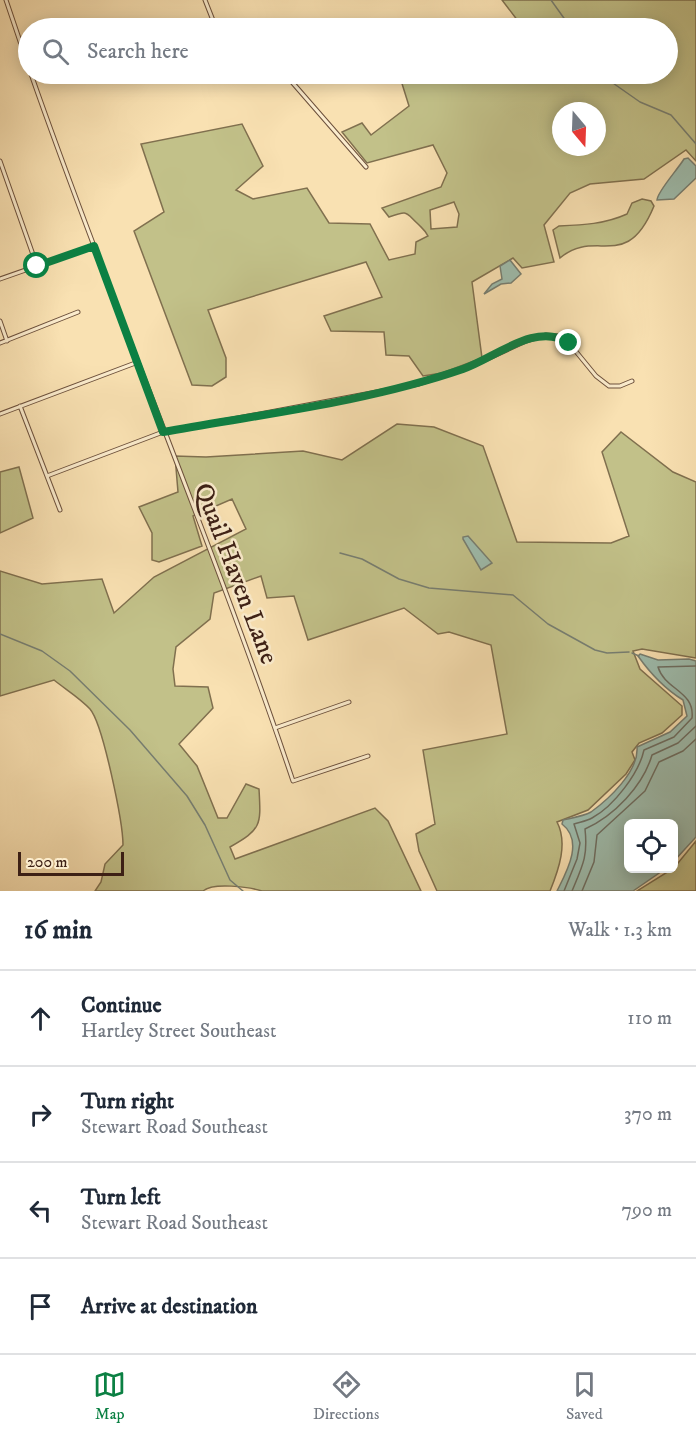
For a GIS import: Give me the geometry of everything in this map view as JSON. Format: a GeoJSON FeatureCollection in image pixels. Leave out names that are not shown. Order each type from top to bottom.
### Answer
{"type":"FeatureCollection","features":[{"type":"Feature","properties":{"kind":"street"},"geometry":{"type":"LineString","coordinates":[[6,0],[18,35]]}},
{"type":"Feature","properties":{"kind":"street"},"geometry":{"type":"LineString","coordinates":[[205,0],[212,18]]}},
{"type":"Feature","properties":{"kind":"street","name":"Quail Haven Lane"},"geometry":{"type":"LineString","coordinates":[[35,84],[163,432],[251,658],[293,781],[368,756]]}},
{"type":"Feature","properties":{"kind":"street"},"geometry":{"type":"LineString","coordinates":[[294,84],[366,167]]}},
{"type":"Feature","properties":{"kind":"street"},"geometry":{"type":"LineString","coordinates":[[0,161],[37,266]]}},
{"type":"Feature","properties":{"kind":"street"},"geometry":{"type":"LineString","coordinates":[[0,279],[94,246]]}},
{"type":"Feature","properties":{"kind":"street"},"geometry":{"type":"LineString","coordinates":[[0,343],[78,312]]}},
{"type":"Feature","properties":{"kind":"street"},"geometry":{"type":"LineString","coordinates":[[0,321],[7,341]]}},
{"type":"Feature","properties":{"kind":"street"},"geometry":{"type":"LineString","coordinates":[[47,476],[163,432],[419,384],[470,367],[526,341],[546,335],[558,336],[569,343],[596,376],[609,386],[620,386],[632,381]]}},
{"type":"Feature","properties":{"kind":"street"},"geometry":{"type":"LineString","coordinates":[[0,414],[138,363]]}},
{"type":"Feature","properties":{"kind":"street"},"geometry":{"type":"LineString","coordinates":[[20,406],[60,510]]}},
{"type":"Feature","properties":{"kind":"street"},"geometry":{"type":"LineString","coordinates":[[275,728],[349,702]]}},
{"type":"Feature","properties":{"kind":"shaded area"},"geometry":{"type":"Polygon","coordinates":[[[502,0],[696,0],[696,161],[686,150],[644,179],[590,184],[570,193],[544,225],[554,262],[522,268],[513,258],[472,282],[482,358],[442,373],[423,376],[409,356],[386,355],[384,332],[331,331],[324,316],[382,297],[366,262],[208,310],[226,358],[226,377],[212,386],[192,385],[134,231],[164,212],[141,144],[242,124],[263,166],[236,190],[253,199],[307,188],[329,223],[370,224],[389,260],[415,254],[416,242],[428,236],[426,232],[406,213],[389,217],[382,208],[441,187],[447,173],[433,145],[367,163],[342,132],[362,123],[371,135],[409,106],[402,84],[678,84],[678,18],[516,18],[502,0]],[[454,202],[430,210],[431,229],[457,227],[459,214],[454,202]]]}},
{"type":"Feature","properties":{"kind":"shaded area"},"geometry":{"type":"Polygon","coordinates":[[[642,199],[651,201],[654,206],[633,238],[610,246],[586,246],[573,250],[560,258],[553,230],[559,226],[594,223],[619,217],[627,214],[632,203],[642,199]]]}},
{"type":"Feature","properties":{"kind":"shaded area"},"geometry":{"type":"Polygon","coordinates":[[[397,424],[434,427],[483,446],[517,542],[611,543],[629,536],[602,452],[621,432],[673,472],[696,482],[696,658],[642,649],[633,651],[640,669],[682,706],[682,715],[662,733],[639,743],[632,752],[635,760],[626,774],[588,810],[557,822],[562,847],[559,865],[550,891],[437,891],[419,851],[416,834],[435,824],[423,750],[507,734],[491,645],[449,632],[438,634],[404,608],[308,640],[294,596],[267,598],[261,576],[214,593],[210,619],[176,647],[173,669],[175,686],[208,687],[213,708],[179,744],[197,766],[218,818],[227,818],[246,784],[259,789],[260,811],[257,825],[248,835],[230,847],[235,859],[375,808],[388,821],[421,891],[262,891],[223,886],[203,891],[95,891],[101,882],[105,864],[123,845],[116,796],[101,733],[90,709],[54,680],[0,696],[0,571],[42,584],[102,579],[114,613],[154,577],[246,529],[232,499],[193,516],[202,546],[159,562],[152,560],[152,533],[139,507],[178,492],[175,456],[206,457],[303,451],[342,460],[397,424]]]}},
{"type":"Feature","properties":{"kind":"shaded area"},"geometry":{"type":"Polygon","coordinates":[[[19,467],[33,518],[0,533],[0,472],[19,467]]]}},
{"type":"Feature","properties":{"kind":"shaded area"},"geometry":{"type":"Polygon","coordinates":[[[696,841],[696,891],[637,891],[666,873],[678,873],[678,863],[696,841]]]}},
{"type":"Feature","properties":{"kind":"water"},"geometry":{"type":"Polygon","coordinates":[[[688,158],[696,166],[696,178],[674,199],[657,200],[668,180],[684,159],[688,158]]]}},
{"type":"Feature","properties":{"kind":"water"},"geometry":{"type":"Polygon","coordinates":[[[510,260],[521,274],[511,283],[501,284],[484,294],[492,284],[502,279],[500,266],[510,260]]]}},
{"type":"Feature","properties":{"kind":"water"},"geometry":{"type":"Polygon","coordinates":[[[468,536],[492,563],[481,570],[463,539],[468,536]]]}},
{"type":"Feature","properties":{"kind":"water"},"geometry":{"type":"Polygon","coordinates":[[[640,654],[658,660],[689,659],[696,661],[696,837],[678,857],[678,819],[624,819],[624,873],[659,873],[633,891],[557,891],[569,865],[573,847],[569,831],[562,824],[563,820],[591,812],[622,784],[633,765],[637,747],[670,732],[687,716],[683,700],[670,691],[638,656],[640,654]]]}},
{"type":"Feature","properties":{"kind":"waterway"},"geometry":{"type":"LineString","coordinates":[[551,0],[564,18]]}},
{"type":"Feature","properties":{"kind":"waterway"},"geometry":{"type":"LineString","coordinates":[[614,84],[640,102],[671,115],[696,144]]}},
{"type":"Feature","properties":{"kind":"waterway"},"geometry":{"type":"LineString","coordinates":[[340,553],[362,559],[399,579],[429,588],[513,595],[548,624],[595,650],[607,653],[629,652]]}},
{"type":"Feature","properties":{"kind":"waterway"},"geometry":{"type":"LineString","coordinates":[[0,634],[42,651],[70,671],[130,730],[187,796],[205,825],[230,880],[243,891]]}},
{"type":"Feature","properties":{"kind":"waterway"},"geometry":{"type":"LineString","coordinates":[[632,653],[639,656]]}},
{"type":"Feature","properties":{"kind":"route"},"geometry":{"type":"LineString","coordinates":[[37,266],[94,246],[163,432],[419,384],[470,367],[540,336],[558,336],[569,343]]}}]}
